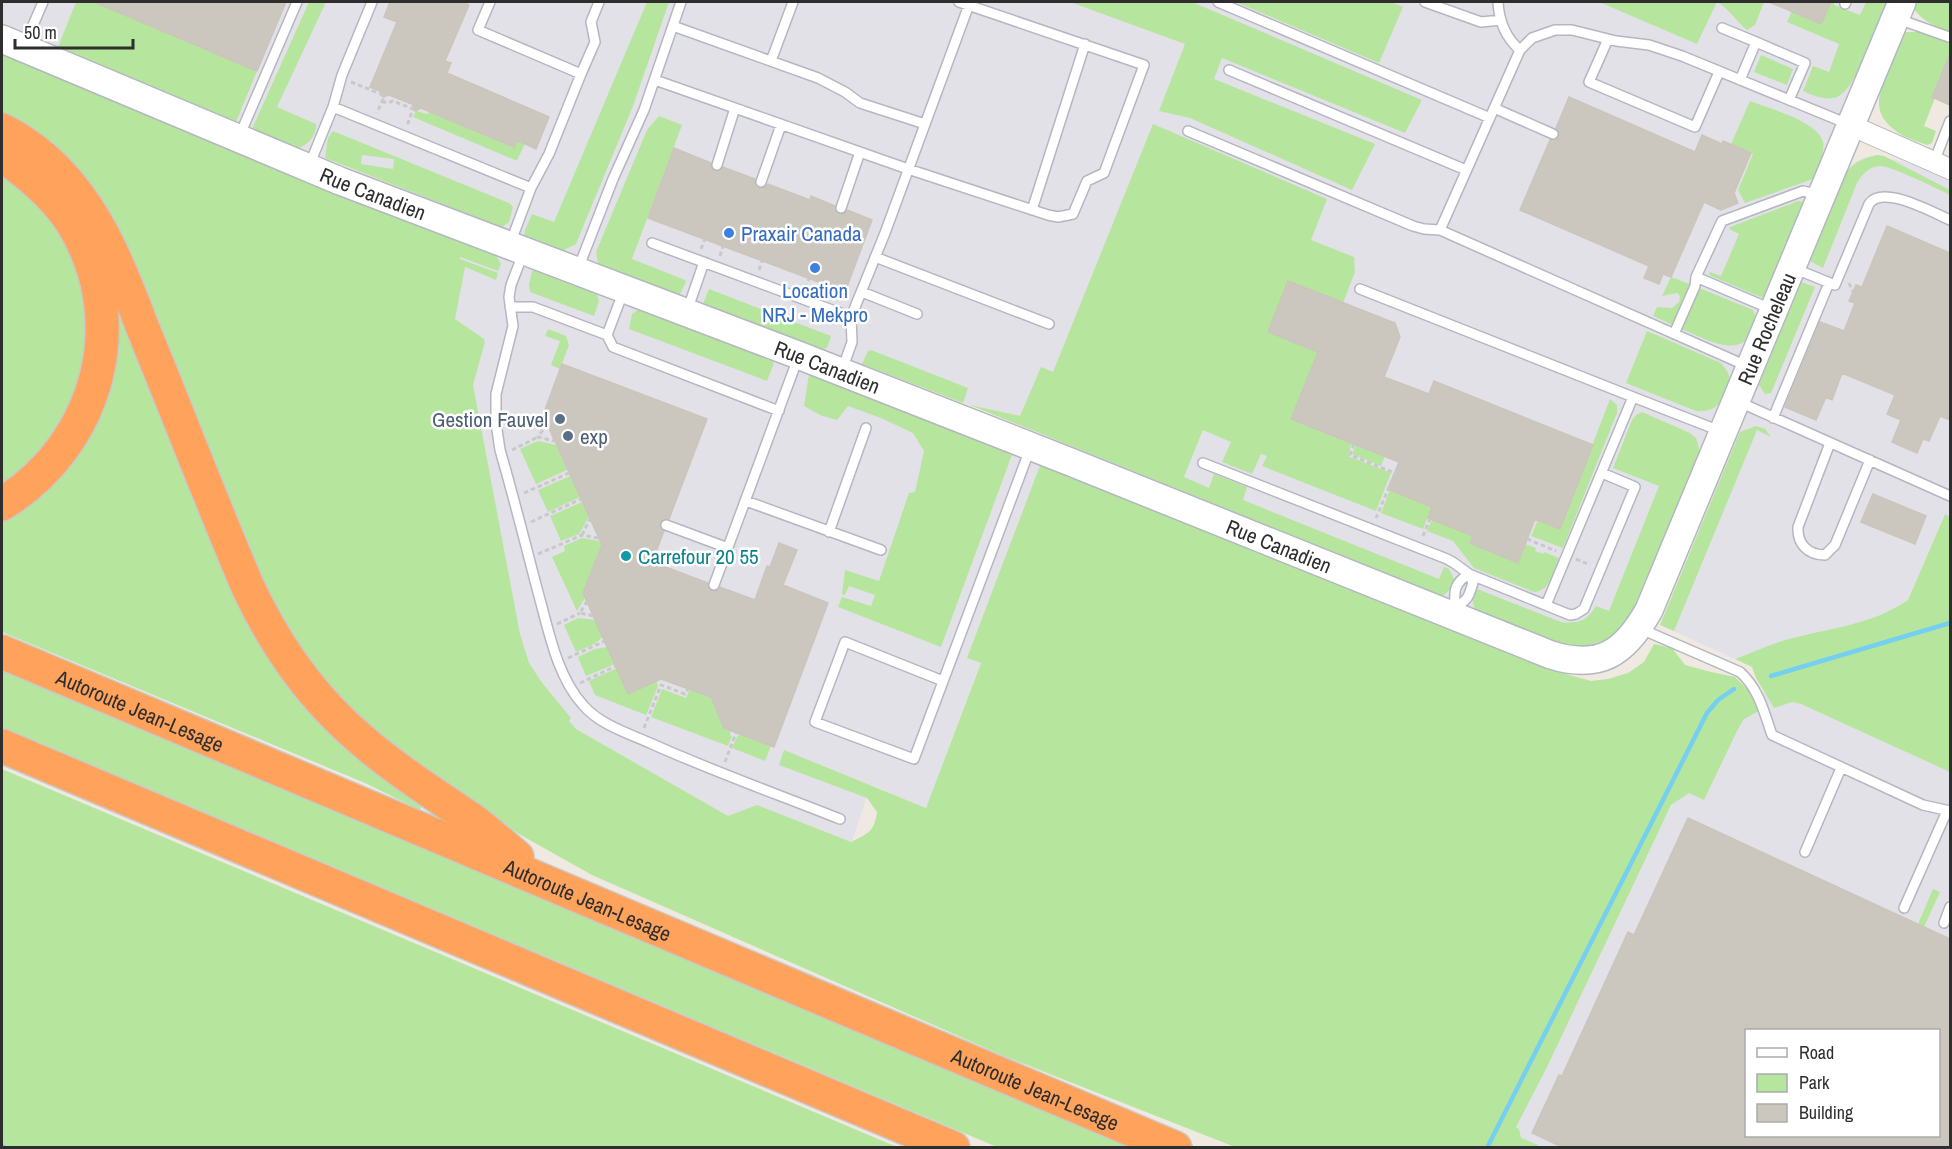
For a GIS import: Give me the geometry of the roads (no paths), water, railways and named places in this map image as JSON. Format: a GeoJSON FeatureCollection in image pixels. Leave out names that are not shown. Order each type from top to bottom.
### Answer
{"type":"FeatureCollection","features":[{"type":"Feature","properties":{"kind":"highway"},"geometry":{"type":"LineString","coordinates":[[2,130],[28,146],[55,168],[78,194],[98,225],[132,302],[247,585],[259,612],[282,652],[312,690],[347,728],[418,785],[472,820],[549,882]]}},
{"type":"Feature","properties":{"kind":"highway"},"geometry":{"type":"LineString","coordinates":[[2,155],[51,196],[78,234],[93,272],[99,301],[101,328],[96,381],[79,425],[71,439],[39,476],[2,504]]}},
{"type":"Feature","properties":{"kind":"highway","name":"Autoroute Jean-Lesage"},"geometry":{"type":"LineString","coordinates":[[2,652],[1175,1148]]}},
{"type":"Feature","properties":{"kind":"highway"},"geometry":{"type":"LineString","coordinates":[[2,746],[953,1148]]}},
{"type":"Feature","properties":{"kind":"street","name":"Rue Rocheleau"},"geometry":{"type":"LineString","coordinates":[[1621,648],[1639,628],[1649,610],[1899,10]]}},
{"type":"Feature","properties":{"kind":"street","name":"Rue Canadien"},"geometry":{"type":"LineString","coordinates":[[12,43],[308,168],[798,355],[1453,611],[1551,655],[1572,661],[1595,660],[1621,648]]}},
{"type":"Feature","properties":{"kind":"street"},"geometry":{"type":"LineString","coordinates":[[1850,125],[1942,165]]}},
{"type":"Feature","properties":{"kind":"lane"},"geometry":{"type":"LineString","coordinates":[[12,43],[42,3],[52,2]]}},
{"type":"Feature","properties":{"kind":"lane"},"geometry":{"type":"LineString","coordinates":[[238,139],[297,2]]}},
{"type":"Feature","properties":{"kind":"lane"},"geometry":{"type":"LineString","coordinates":[[308,168],[372,2]]}},
{"type":"Feature","properties":{"kind":"lane"},"geometry":{"type":"LineString","coordinates":[[490,2],[478,30],[581,74]]}},
{"type":"Feature","properties":{"kind":"lane"},"geometry":{"type":"LineString","coordinates":[[599,2],[591,22],[595,42],[549,154],[531,188],[509,297],[513,326],[496,394],[496,423],[500,450],[554,648],[572,689],[583,705],[607,723],[721,773],[840,819]]}},
{"type":"Feature","properties":{"kind":"lane"},"geometry":{"type":"LineString","coordinates":[[577,271],[613,179],[645,110],[681,2]]}},
{"type":"Feature","properties":{"kind":"lane"},"geometry":{"type":"LineString","coordinates":[[771,61],[793,2]]}},
{"type":"Feature","properties":{"kind":"lane"},"geometry":{"type":"LineString","coordinates":[[655,80],[908,170],[1032,210],[1058,217],[1072,214],[1076,211],[1086,181],[1104,173],[1143,64],[969,3],[959,2]]}},
{"type":"Feature","properties":{"kind":"lane"},"geometry":{"type":"LineString","coordinates":[[1218,2],[1490,118]]}},
{"type":"Feature","properties":{"kind":"lane"},"geometry":{"type":"LineString","coordinates":[[1425,2],[1481,22],[1501,20]]}},
{"type":"Feature","properties":{"kind":"lane"},"geometry":{"type":"LineString","coordinates":[[1498,2],[1501,20],[1512,44],[1520,51]]}},
{"type":"Feature","properties":{"kind":"lane"},"geometry":{"type":"LineString","coordinates":[[841,372],[852,342],[851,317],[969,3]]}},
{"type":"Feature","properties":{"kind":"lane"},"geometry":{"type":"LineString","coordinates":[[1899,10],[1949,37]]}},
{"type":"Feature","properties":{"kind":"lane"},"geometry":{"type":"LineString","coordinates":[[673,26],[818,78],[860,103],[925,124]]}},
{"type":"Feature","properties":{"kind":"lane"},"geometry":{"type":"LineString","coordinates":[[1722,28],[1805,63],[1789,100]]}},
{"type":"Feature","properties":{"kind":"lane"},"geometry":{"type":"LineString","coordinates":[[1440,230],[1520,51],[1532,38],[1555,30],[1572,30],[1657,47],[1850,125]]}},
{"type":"Feature","properties":{"kind":"lane"},"geometry":{"type":"LineString","coordinates":[[1608,39],[1589,82],[1695,127],[1719,72]]}},
{"type":"Feature","properties":{"kind":"lane"},"geometry":{"type":"LineString","coordinates":[[1740,80],[1756,42]]}},
{"type":"Feature","properties":{"kind":"lane"},"geometry":{"type":"LineString","coordinates":[[1032,210],[1085,44]]}},
{"type":"Feature","properties":{"kind":"lane"},"geometry":{"type":"LineString","coordinates":[[1228,70],[1466,170]]}},
{"type":"Feature","properties":{"kind":"lane"},"geometry":{"type":"LineString","coordinates":[[333,107],[531,188]]}},
{"type":"Feature","properties":{"kind":"lane"},"geometry":{"type":"LineString","coordinates":[[717,165],[735,108]]}},
{"type":"Feature","properties":{"kind":"lane"},"geometry":{"type":"LineString","coordinates":[[1494,108],[1553,134]]}},
{"type":"Feature","properties":{"kind":"lane"},"geometry":{"type":"LineString","coordinates":[[1942,165],[1950,121]]}},
{"type":"Feature","properties":{"kind":"lane"},"geometry":{"type":"LineString","coordinates":[[761,182],[781,124]]}},
{"type":"Feature","properties":{"kind":"lane"},"geometry":{"type":"LineString","coordinates":[[1188,130],[1413,226],[1440,230],[1750,367]]}},
{"type":"Feature","properties":{"kind":"lane"},"geometry":{"type":"LineString","coordinates":[[841,208],[860,152]]}},
{"type":"Feature","properties":{"kind":"lane"},"geometry":{"type":"LineString","coordinates":[[1674,334],[1695,286],[1696,277],[1722,222],[1803,191],[1821,196]]}},
{"type":"Feature","properties":{"kind":"lane"},"geometry":{"type":"LineString","coordinates":[[1791,267],[1835,285],[1869,204],[1876,196],[1889,195],[1950,220]]}},
{"type":"Feature","properties":{"kind":"lane"},"geometry":{"type":"LineString","coordinates":[[652,243],[851,317]]}},
{"type":"Feature","properties":{"kind":"lane"},"geometry":{"type":"LineString","coordinates":[[875,257],[1049,324]]}},
{"type":"Feature","properties":{"kind":"lane"},"geometry":{"type":"LineString","coordinates":[[687,313],[704,262]]}},
{"type":"Feature","properties":{"kind":"lane"},"geometry":{"type":"LineString","coordinates":[[1696,277],[1773,310]]}},
{"type":"Feature","properties":{"kind":"lane"},"geometry":{"type":"LineString","coordinates":[[1773,418],[1829,283]]}},
{"type":"Feature","properties":{"kind":"lane"},"geometry":{"type":"LineString","coordinates":[[624,289],[608,335],[613,347],[779,411]]}},
{"type":"Feature","properties":{"kind":"lane"},"geometry":{"type":"LineString","coordinates":[[1360,289],[1723,432]]}},
{"type":"Feature","properties":{"kind":"lane"},"geometry":{"type":"LineString","coordinates":[[861,292],[917,314]]}},
{"type":"Feature","properties":{"kind":"lane"},"geometry":{"type":"LineString","coordinates":[[510,307],[533,308],[608,335]]}},
{"type":"Feature","properties":{"kind":"lane"},"geometry":{"type":"LineString","coordinates":[[714,585],[798,355]]}},
{"type":"Feature","properties":{"kind":"lane"},"geometry":{"type":"LineString","coordinates":[[1546,605],[1633,397]]}},
{"type":"Feature","properties":{"kind":"lane"},"geometry":{"type":"LineString","coordinates":[[1736,401],[1950,496]]}},
{"type":"Feature","properties":{"kind":"lane"},"geometry":{"type":"LineString","coordinates":[[829,532],[866,428]]}},
{"type":"Feature","properties":{"kind":"lane"},"geometry":{"type":"LineString","coordinates":[[1830,443],[1798,527],[1801,544],[1816,555],[1825,555],[1835,545],[1870,460]]}},
{"type":"Feature","properties":{"kind":"lane"},"geometry":{"type":"LineString","coordinates":[[944,681],[845,642],[815,722],[914,759],[944,681],[1031,446]]}},
{"type":"Feature","properties":{"kind":"lane"},"geometry":{"type":"LineString","coordinates":[[1203,463],[1455,562],[1469,574],[1570,615],[1584,609],[1635,487],[1602,473]]}},
{"type":"Feature","properties":{"kind":"lane"},"geometry":{"type":"LineString","coordinates":[[746,501],[881,550]]}},
{"type":"Feature","properties":{"kind":"lane"},"geometry":{"type":"LineString","coordinates":[[666,525],[728,548]]}},
{"type":"Feature","properties":{"kind":"lane"},"geometry":{"type":"LineString","coordinates":[[1453,611],[1466,599],[1472,587],[1469,574]]}},
{"type":"Feature","properties":{"kind":"lane"},"geometry":{"type":"LineString","coordinates":[[1453,611],[1454,593],[1457,586],[1460,580],[1469,574]]}},
{"type":"Feature","properties":{"kind":"lane"},"geometry":{"type":"LineString","coordinates":[[1639,628],[1740,672],[1749,680],[1758,694],[1772,735],[1923,805],[1949,811],[1904,908]]}},
{"type":"Feature","properties":{"kind":"lane"},"geometry":{"type":"LineString","coordinates":[[1805,852],[1841,768]]}},
{"type":"Feature","properties":{"kind":"lane"},"geometry":{"type":"LineString","coordinates":[[1944,923],[1950,907]]}},
{"type":"Feature","properties":{"kind":"waterway"},"geometry":{"type":"LineString","coordinates":[[1771,676],[1950,623]]}},
{"type":"Feature","properties":{"kind":"waterway"},"geometry":{"type":"LineString","coordinates":[[1487,1148],[1707,713],[1718,700],[1734,689]]}},
{"type":"Feature","properties":{"kind":"place","name":"Praxair Canada"},"geometry":{"type":"Point","coordinates":[729,233]}},
{"type":"Feature","properties":{"kind":"place","name":"Location NRJ - Mekpro"},"geometry":{"type":"Point","coordinates":[815,268]}},
{"type":"Feature","properties":{"kind":"place","name":"Gestion Fauvel"},"geometry":{"type":"Point","coordinates":[560,419]}},
{"type":"Feature","properties":{"kind":"place","name":"exp"},"geometry":{"type":"Point","coordinates":[568,436]}},
{"type":"Feature","properties":{"kind":"place","name":"Carrefour 20 55"},"geometry":{"type":"Point","coordinates":[626,556]}}]}
